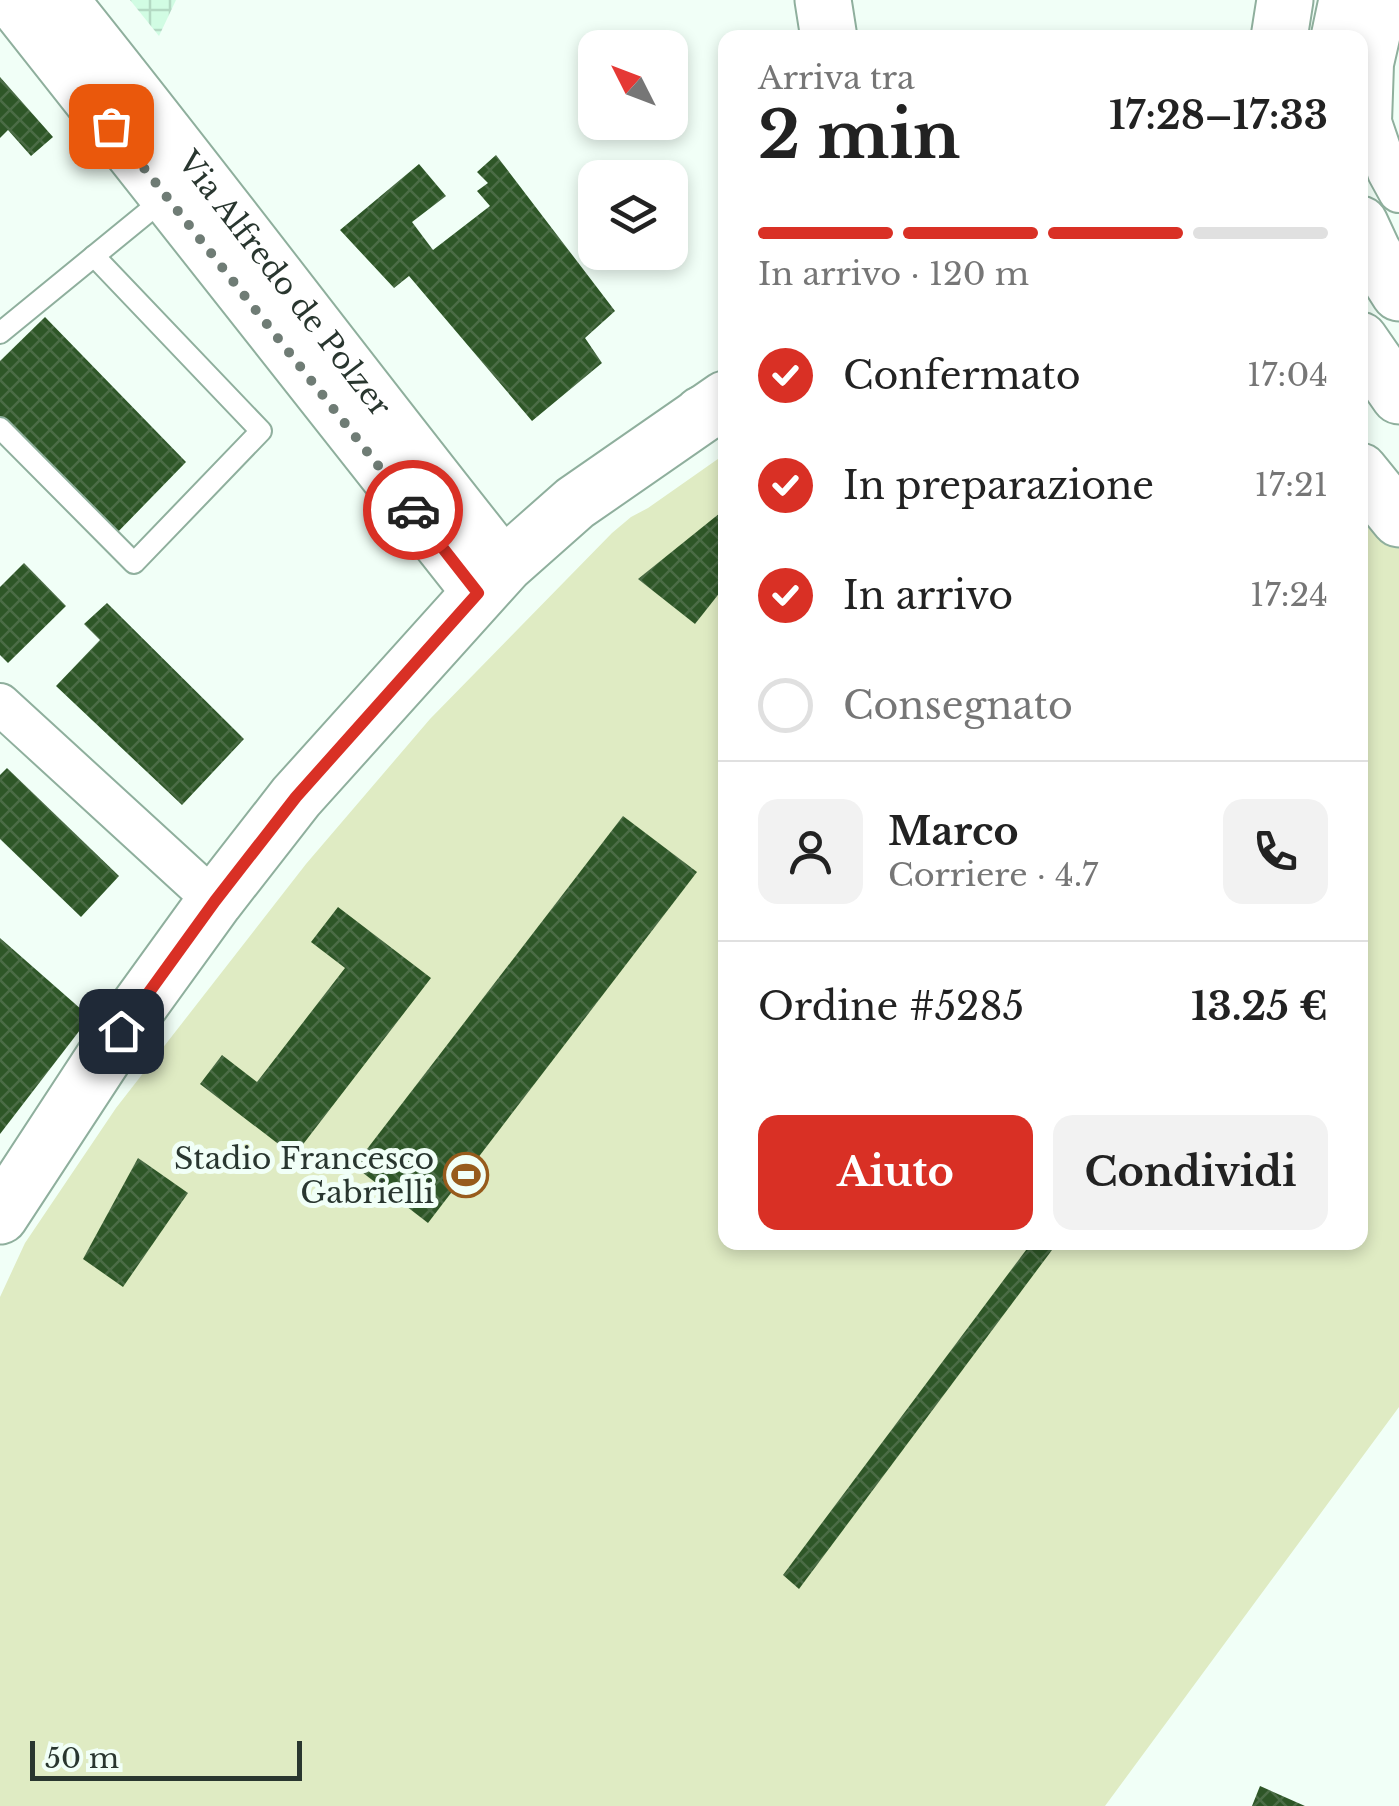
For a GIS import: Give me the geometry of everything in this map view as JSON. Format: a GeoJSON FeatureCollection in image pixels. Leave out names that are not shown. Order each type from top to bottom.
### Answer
{"type":"FeatureCollection","features":[{"type":"Feature","properties":{"kind":"main road"},"geometry":{"type":"LineString","coordinates":[[823,0],[829,30]]}},
{"type":"Feature","properties":{"kind":"main road"},"geometry":{"type":"LineString","coordinates":[[1280,30],[1285,0]]}},
{"type":"Feature","properties":{"kind":"main road"},"geometry":{"type":"LineString","coordinates":[[1341,30],[1347,0]]}},
{"type":"Feature","properties":{"kind":"main road"},"geometry":{"type":"LineString","coordinates":[[1368,241],[1399,293]]}},
{"type":"Feature","properties":{"kind":"main road"},"geometry":{"type":"LineString","coordinates":[[1368,351],[1399,396]]}},
{"type":"Feature","properties":{"kind":"main road"},"geometry":{"type":"LineString","coordinates":[[1368,385],[1399,417]]}},
{"type":"Feature","properties":{"kind":"main road"},"geometry":{"type":"LineString","coordinates":[[0,1216],[121,1031],[296,797],[492,579],[576,502],[717,406]]}},
{"type":"Feature","properties":{"kind":"main road"},"geometry":{"type":"LineString","coordinates":[[1368,481],[1399,519]]}},
{"type":"Feature","properties":{"kind":"street","name":"Via Alfredo de Polzer"},"geometry":{"type":"LineString","coordinates":[[10,0],[166,197],[492,579]]}},
{"type":"Feature","properties":{"kind":"street","name":"Via Alfredo de Polzer"},"geometry":{"type":"LineString","coordinates":[[63,0],[426,466],[492,579]]}},
{"type":"Feature","properties":{"kind":"street"},"geometry":{"type":"LineString","coordinates":[[1390,0],[1373,64],[1371,122],[1399,192]]}},
{"type":"Feature","properties":{"kind":"street"},"geometry":{"type":"LineString","coordinates":[[0,704],[215,901]]}},
{"type":"Feature","properties":{"kind":"lane"},"geometry":{"type":"LineString","coordinates":[[0,333],[166,197]]}},
{"type":"Feature","properties":{"kind":"lane"},"geometry":{"type":"LineString","coordinates":[[0,428],[134,563],[261,431],[94,256]]}},
{"type":"Feature","properties":{"kind":"shaded area"},"geometry":{"type":"Polygon","coordinates":[[[130,0],[176,0],[159,36],[130,0]]]}},
{"type":"Feature","properties":{"kind":"shaded area"},"geometry":{"type":"Polygon","coordinates":[[[1368,446],[1399,478],[1399,1407],[1105,1806],[0,1806],[0,1297],[25,1243],[116,1108],[306,864],[430,719],[612,533],[718,459],[718,1250],[1368,1250],[1368,446]]]}},
{"type":"Feature","properties":{"kind":"building"},"geometry":{"type":"Polygon","coordinates":[[[0,77],[53,137],[31,156],[8,130],[0,138],[0,77]]]}},
{"type":"Feature","properties":{"kind":"building"},"geometry":{"type":"Polygon","coordinates":[[[496,155],[578,262],[578,270],[584,270],[615,311],[585,338],[602,363],[532,421],[409,276],[394,288],[340,230],[419,164],[446,196],[412,222],[433,250],[490,206],[477,191],[488,183],[477,172],[496,155]]]}},
{"type":"Feature","properties":{"kind":"building"},"geometry":{"type":"Polygon","coordinates":[[[45,317],[186,462],[111,539],[0,425],[0,361],[45,317]]]}},
{"type":"Feature","properties":{"kind":"building"},"geometry":{"type":"Polygon","coordinates":[[[718,515],[718,595],[695,624],[638,579],[718,515]]]}},
{"type":"Feature","properties":{"kind":"building"},"geometry":{"type":"Polygon","coordinates":[[[24,563],[66,606],[8,663],[0,655],[0,587],[24,563]]]}},
{"type":"Feature","properties":{"kind":"building"},"geometry":{"type":"Polygon","coordinates":[[[107,603],[244,739],[182,805],[56,686],[100,640],[84,624],[107,603]]]}},
{"type":"Feature","properties":{"kind":"building"},"geometry":{"type":"Polygon","coordinates":[[[7,768],[119,876],[81,917],[0,839],[0,775],[7,768]]]}},
{"type":"Feature","properties":{"kind":"building"},"geometry":{"type":"Polygon","coordinates":[[[623,816],[697,872],[428,1223],[354,1166],[623,816]]]}},
{"type":"Feature","properties":{"kind":"building"},"geometry":{"type":"Polygon","coordinates":[[[338,907],[431,978],[294,1156],[200,1084],[222,1055],[257,1082],[345,968],[311,942],[338,907]]]}},
{"type":"Feature","properties":{"kind":"building"},"geometry":{"type":"Polygon","coordinates":[[[0,938],[90,1017],[0,1134],[0,938]]]}},
{"type":"Feature","properties":{"kind":"building"},"geometry":{"type":"Polygon","coordinates":[[[138,1158],[188,1193],[123,1287],[83,1259],[138,1158]]]}},
{"type":"Feature","properties":{"kind":"building"},"geometry":{"type":"Polygon","coordinates":[[[1026,1250],[1052,1250],[799,1589],[783,1575],[1026,1250]]]}},
{"type":"Feature","properties":{"kind":"building"},"geometry":{"type":"Polygon","coordinates":[[[1260,1786],[1305,1806],[1252,1806],[1260,1786]]]}},
{"type":"Feature","properties":{"kind":"way so far"},"geometry":{"type":"LineString","coordinates":[[111,126],[413,510]]}},
{"type":"Feature","properties":{"kind":"place","name":"Stadio Francesco Gabrielli"},"geometry":{"type":"Point","coordinates":[466,1175]}},
{"type":"Feature","properties":{"kind":"route"},"geometry":{"type":"LineString","coordinates":[[121,1031],[296,797],[478,593],[413,510]]}}]}
